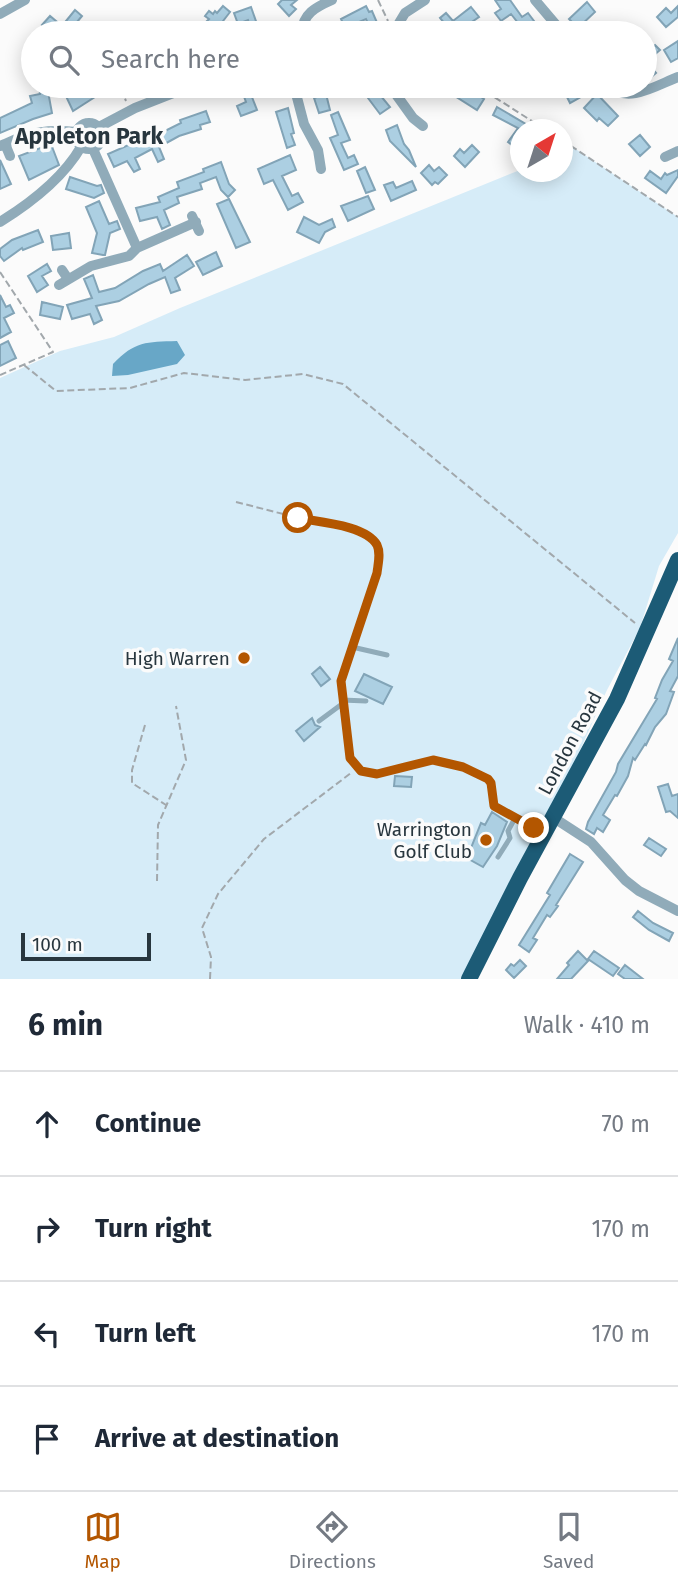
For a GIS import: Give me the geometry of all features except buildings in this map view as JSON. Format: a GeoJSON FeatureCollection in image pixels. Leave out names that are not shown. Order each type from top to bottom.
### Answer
{"type":"FeatureCollection","features":[{"type":"Feature","properties":{"kind":"highway","name":"London Road"},"geometry":{"type":"LineString","coordinates":[[469,979],[540,833],[554,818],[617,699],[678,560]]}},
{"type":"Feature","properties":{"kind":"street"},"geometry":{"type":"LineString","coordinates":[[0,14],[25,0]]}},
{"type":"Feature","properties":{"kind":"street"},"geometry":{"type":"LineString","coordinates":[[303,21],[315,7],[332,0]]}},
{"type":"Feature","properties":{"kind":"street"},"geometry":{"type":"LineString","coordinates":[[400,21],[405,13],[425,0]]}},
{"type":"Feature","properties":{"kind":"street"},"geometry":{"type":"LineString","coordinates":[[535,0],[553,21]]}},
{"type":"Feature","properties":{"kind":"street"},"geometry":{"type":"LineString","coordinates":[[657,85],[678,77]]}},
{"type":"Feature","properties":{"kind":"street"},"geometry":{"type":"LineString","coordinates":[[99,127],[130,110],[160,98]]}},
{"type":"Feature","properties":{"kind":"street"},"geometry":{"type":"LineString","coordinates":[[297,98],[304,124],[318,150],[321,169]]}},
{"type":"Feature","properties":{"kind":"street"},"geometry":{"type":"LineString","coordinates":[[401,98],[413,118],[423,126]]}},
{"type":"Feature","properties":{"kind":"street"},"geometry":{"type":"LineString","coordinates":[[84,123],[93,123],[99,127],[102,140],[93,149],[81,147],[76,140],[76,132],[84,123]]}},
{"type":"Feature","properties":{"kind":"street"},"geometry":{"type":"LineString","coordinates":[[10,156],[2,145],[23,135],[39,131],[76,132]]}},
{"type":"Feature","properties":{"kind":"street"},"geometry":{"type":"LineString","coordinates":[[0,222],[29,202],[51,182],[81,147]]}},
{"type":"Feature","properties":{"kind":"street"},"geometry":{"type":"LineString","coordinates":[[93,149],[137,248]]}},
{"type":"Feature","properties":{"kind":"street"},"geometry":{"type":"LineString","coordinates":[[665,157],[678,151]]}},
{"type":"Feature","properties":{"kind":"street"},"geometry":{"type":"LineString","coordinates":[[63,278],[91,265],[129,256],[137,248],[196,223]]}},
{"type":"Feature","properties":{"kind":"street"},"geometry":{"type":"LineString","coordinates":[[554,818],[591,842],[610,866],[639,891],[678,911]]}},
{"type":"Feature","properties":{"kind":"lane"},"geometry":{"type":"LineString","coordinates":[[360,618],[341,681],[350,758],[357,768],[377,774],[433,760],[463,767],[488,779],[493,787],[494,806],[526,822],[540,833]]}},
{"type":"Feature","properties":{"kind":"lane"},"geometry":{"type":"LineString","coordinates":[[352,647],[387,655]]}},
{"type":"Feature","properties":{"kind":"lane"},"geometry":{"type":"LineString","coordinates":[[319,721],[342,702],[366,701]]}},
{"type":"Feature","properties":{"kind":"lane"},"geometry":{"type":"LineString","coordinates":[[498,857],[510,838],[508,831],[518,820]]}},
{"type":"Feature","properties":{"kind":"path"},"geometry":{"type":"LineString","coordinates":[[378,0],[388,21]]}},
{"type":"Feature","properties":{"kind":"path"},"geometry":{"type":"LineString","coordinates":[[125,98],[130,110]]}},
{"type":"Feature","properties":{"kind":"path"},"geometry":{"type":"LineString","coordinates":[[496,98],[529,119]]}},
{"type":"Feature","properties":{"kind":"path"},"geometry":{"type":"LineString","coordinates":[[573,147],[678,217]]}},
{"type":"Feature","properties":{"kind":"path"},"geometry":{"type":"LineString","coordinates":[[0,272],[53,352],[0,375]]}},
{"type":"Feature","properties":{"kind":"path"},"geometry":{"type":"LineString","coordinates":[[24,365],[56,391],[130,388],[184,373],[245,380],[303,374],[342,384],[639,626]]}},
{"type":"Feature","properties":{"kind":"path"},"geometry":{"type":"LineString","coordinates":[[236,502],[298,518],[339,525],[369,536],[377,544],[379,555],[377,573],[360,618]]}},
{"type":"Feature","properties":{"kind":"path"},"geometry":{"type":"LineString","coordinates":[[157,881],[158,825],[186,760],[176,706]]}},
{"type":"Feature","properties":{"kind":"path"},"geometry":{"type":"LineString","coordinates":[[145,725],[132,769],[132,783],[167,805]]}},
{"type":"Feature","properties":{"kind":"path"},"geometry":{"type":"LineString","coordinates":[[211,979],[211,957],[202,928],[218,894],[264,839],[357,768]]}},
{"type":"Feature","properties":{"kind":"shaded area","name":"Warrington Golf Club"},"geometry":{"type":"Polygon","coordinates":[[[573,148],[678,217],[678,533],[659,566],[640,628],[607,690],[537,846],[471,979],[0,979],[0,378],[60,351],[114,337],[510,174],[510,182],[573,182],[573,148]]]}},
{"type":"Feature","properties":{"kind":"water"},"geometry":{"type":"Polygon","coordinates":[[[177,341],[185,355],[177,364],[112,376],[113,364],[135,347],[177,341]]]}},
{"type":"Feature","properties":{"kind":"place","name":"High Warren"},"geometry":{"type":"Point","coordinates":[244,658]}},
{"type":"Feature","properties":{"kind":"place","name":"Warrington Golf Club"},"geometry":{"type":"Point","coordinates":[486,840]}},
{"type":"Feature","properties":{"kind":"district","name":"Appleton Park"},"geometry":{"type":"Point","coordinates":[89,136]}},
{"type":"Feature","properties":{"kind":"route"},"geometry":{"type":"LineString","coordinates":[[298,518],[353,529],[369,536],[377,544],[377,573],[341,681],[346,736],[354,765],[361,771],[377,774],[433,760],[463,767],[488,779],[493,787],[494,806],[534,828]]}}]}
